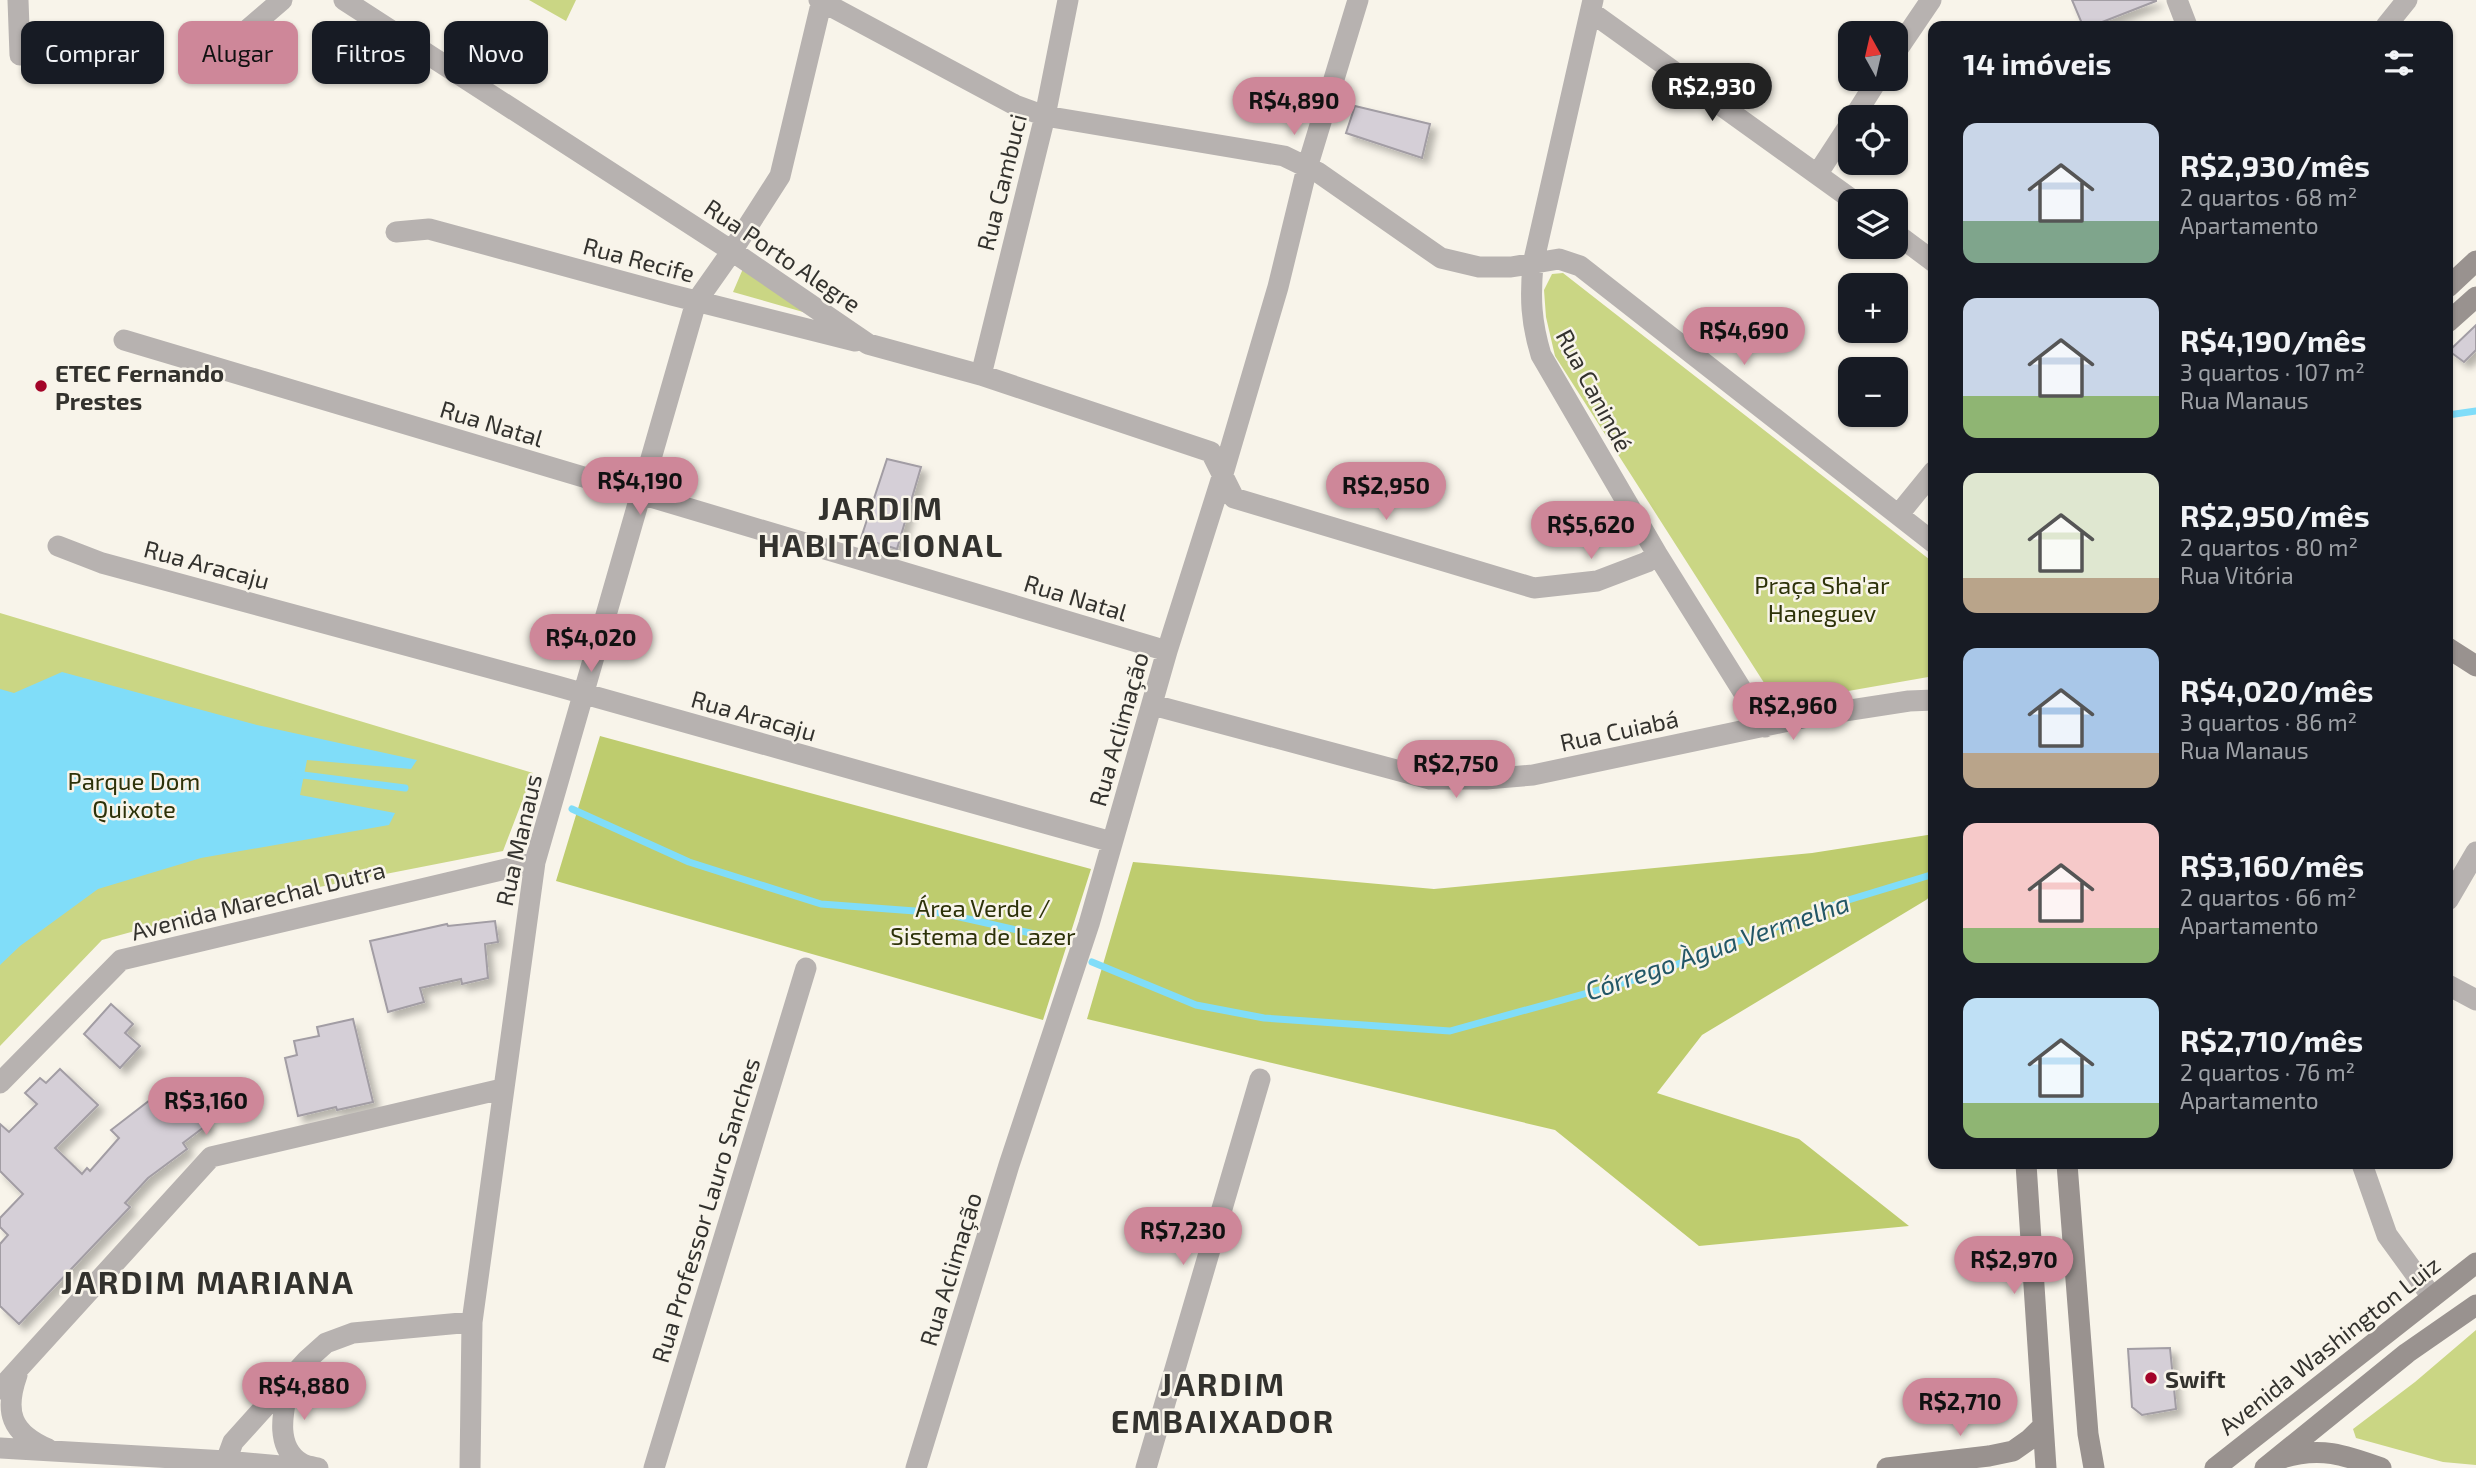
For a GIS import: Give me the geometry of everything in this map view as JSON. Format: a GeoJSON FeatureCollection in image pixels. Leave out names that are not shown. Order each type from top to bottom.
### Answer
{"type":"FeatureCollection","features":[{"type":"Feature","properties":{"kind":"main road"},"geometry":{"type":"LineString","coordinates":[[2453,283],[2476,261]]}},
{"type":"Feature","properties":{"kind":"main road"},"geometry":{"type":"LineString","coordinates":[[2453,318],[2476,297]]}},
{"type":"Feature","properties":{"kind":"main road"},"geometry":{"type":"LineString","coordinates":[[2453,651],[2476,666]]}},
{"type":"Feature","properties":{"kind":"main road"},"geometry":{"type":"LineString","coordinates":[[2026,1169],[2045,1466]]}},
{"type":"Feature","properties":{"kind":"main road"},"geometry":{"type":"LineString","coordinates":[[2067,1169],[2088,1434],[2094,1468]]}},
{"type":"Feature","properties":{"kind":"main road","name":"Avenida Washington Luiz"},"geometry":{"type":"LineString","coordinates":[[2215,1468],[2476,1263]]}},
{"type":"Feature","properties":{"kind":"main road"},"geometry":{"type":"LineString","coordinates":[[2269,1464],[2407,1353],[2476,1305]]}},
{"type":"Feature","properties":{"kind":"main road"},"geometry":{"type":"LineString","coordinates":[[1887,1468],[2013,1451],[2043,1426]]}},
{"type":"Feature","properties":{"kind":"main road"},"geometry":{"type":"LineString","coordinates":[[2269,1464],[2299,1453],[2319,1451],[2357,1459],[2381,1468]]}},
{"type":"Feature","properties":{"kind":"street"},"geometry":{"type":"LineString","coordinates":[[18,0],[20,55]]}},
{"type":"Feature","properties":{"kind":"street"},"geometry":{"type":"LineString","coordinates":[[258,21],[282,0]]}},
{"type":"Feature","properties":{"kind":"street","name":"Rua Porto Alegre"},"geometry":{"type":"LineString","coordinates":[[344,0],[733,251],[869,344],[981,375],[1211,452],[1234,498],[1534,588],[1597,581],[1647,562],[1657,554]]}},
{"type":"Feature","properties":{"kind":"street"},"geometry":{"type":"LineString","coordinates":[[821,0],[1015,105],[1045,116],[1283,156],[1319,173],[1441,258],[1479,267],[1511,267],[1559,259],[1580,266],[1928,537]]}},
{"type":"Feature","properties":{"kind":"street","name":"Rua Manaus"},"geometry":{"type":"LineString","coordinates":[[470,1468],[472,1322],[535,862],[696,302],[733,251],[780,176],[821,0]]}},
{"type":"Feature","properties":{"kind":"street","name":"Rua Cambuci"},"geometry":{"type":"LineString","coordinates":[[981,375],[1045,116],[1068,0]]}},
{"type":"Feature","properties":{"kind":"street","name":"Rua Aclimação"},"geometry":{"type":"LineString","coordinates":[[916,1468],[1009,1165],[1089,924],[1167,650],[1278,287],[1307,167],[1357,0]]}},
{"type":"Feature","properties":{"kind":"street"},"geometry":{"type":"LineString","coordinates":[[1908,34],[1931,0]]}},
{"type":"Feature","properties":{"kind":"street"},"geometry":{"type":"LineString","coordinates":[[2177,0],[2185,21]]}},
{"type":"Feature","properties":{"kind":"street"},"geometry":{"type":"LineString","coordinates":[[2390,21],[2407,0]]}},
{"type":"Feature","properties":{"kind":"street"},"geometry":{"type":"LineString","coordinates":[[1592,6],[1839,189]]}},
{"type":"Feature","properties":{"kind":"street","name":"Rua Canindé"},"geometry":{"type":"LineString","coordinates":[[1592,6],[1533,264],[1530,299],[1533,329],[1541,355],[1657,554],[1765,727]]}},
{"type":"Feature","properties":{"kind":"street"},"geometry":{"type":"LineString","coordinates":[[1818,173],[1838,142]]}},
{"type":"Feature","properties":{"kind":"street","name":"Rua Recife"},"geometry":{"type":"LineString","coordinates":[[396,232],[429,229],[696,302],[869,344]]}},
{"type":"Feature","properties":{"kind":"street"},"geometry":{"type":"LineString","coordinates":[[1908,243],[1928,258]]}},
{"type":"Feature","properties":{"kind":"street","name":"Rua Natal"},"geometry":{"type":"LineString","coordinates":[[124,340],[1167,650]]}},
{"type":"Feature","properties":{"kind":"street"},"geometry":{"type":"LineString","coordinates":[[1899,514],[1928,478]]}},
{"type":"Feature","properties":{"kind":"street","name":"Rua Aracaju"},"geometry":{"type":"LineString","coordinates":[[58,546],[102,563],[1112,842]]}},
{"type":"Feature","properties":{"kind":"street","name":"Rua Cuiabá"},"geometry":{"type":"LineString","coordinates":[[1153,705],[1430,779],[1486,779],[1533,775],[1812,716],[1928,700]]}},
{"type":"Feature","properties":{"kind":"street"},"geometry":{"type":"LineString","coordinates":[[2453,891],[2476,852]]}},
{"type":"Feature","properties":{"kind":"street","name":"Avenida Marechal Dutra"},"geometry":{"type":"LineString","coordinates":[[0,1083],[121,960],[535,862]]}},
{"type":"Feature","properties":{"kind":"street","name":"Rua Professor Lauro Sanches"},"geometry":{"type":"LineString","coordinates":[[654,1468],[806,968]]}},
{"type":"Feature","properties":{"kind":"street"},"geometry":{"type":"LineString","coordinates":[[2453,988],[2476,1000]]}},
{"type":"Feature","properties":{"kind":"street"},"geometry":{"type":"LineString","coordinates":[[1146,1468],[1260,1079]]}},
{"type":"Feature","properties":{"kind":"street"},"geometry":{"type":"LineString","coordinates":[[0,1390],[211,1157],[502,1090]]}},
{"type":"Feature","properties":{"kind":"street"},"geometry":{"type":"LineString","coordinates":[[2364,1169],[2387,1235],[2432,1297]]}},
{"type":"Feature","properties":{"kind":"street"},"geometry":{"type":"LineString","coordinates":[[226,1461],[233,1442],[307,1360],[326,1343],[353,1334],[472,1322]]}},
{"type":"Feature","properties":{"kind":"street"},"geometry":{"type":"LineString","coordinates":[[19,1369],[10,1395],[11,1414],[18,1429],[35,1443],[54,1451]]}},
{"type":"Feature","properties":{"kind":"street"},"geometry":{"type":"LineString","coordinates":[[290,1381],[282,1432],[287,1448],[300,1463],[318,1468]]}},
{"type":"Feature","properties":{"kind":"street"},"geometry":{"type":"LineString","coordinates":[[0,1448],[303,1468]]}},
{"type":"Feature","properties":{"kind":"green space"},"geometry":{"type":"Polygon","coordinates":[[[529,0],[576,0],[566,21],[529,0]]]}},
{"type":"Feature","properties":{"kind":"green space"},"geometry":{"type":"Polygon","coordinates":[[[745,264],[810,314],[733,292],[745,264]]]}},
{"type":"Feature","properties":{"kind":"green space","name":"Praça Sha'ar Haneguev"},"geometry":{"type":"Polygon","coordinates":[[[1563,273],[1928,558],[1928,677],[1779,701],[1768,689],[1555,356],[1546,317],[1544,290],[1552,274],[1563,273]]]}},
{"type":"Feature","properties":{"kind":"green space","name":"Parque Dom Quixote"},"geometry":{"type":"Polygon","coordinates":[[[0,613],[533,773],[503,851],[237,903],[102,940],[0,1046],[0,613]]]}},
{"type":"Feature","properties":{"kind":"green space","name":"Área Verde / Sistema de Lazer"},"geometry":{"type":"Polygon","coordinates":[[[600,736],[1091,869],[1043,1020],[556,881],[600,736]]]}},
{"type":"Feature","properties":{"kind":"green space"},"geometry":{"type":"Polygon","coordinates":[[[1928,835],[1928,898],[1702,1035],[1657,1093],[1799,1139],[1909,1226],[1699,1246],[1555,1130],[1087,1019],[1133,862],[1434,889],[1812,853],[1928,835]]]}},
{"type":"Feature","properties":{"kind":"green space"},"geometry":{"type":"Polygon","coordinates":[[[2476,1330],[2476,1465],[2443,1462],[2356,1438],[2353,1429],[2415,1382],[2476,1330]]]}},
{"type":"Feature","properties":{"kind":"water"},"geometry":{"type":"Polygon","coordinates":[[[62,672],[257,725],[417,760],[411,769],[307,760],[300,795],[395,813],[389,825],[201,858],[98,889],[20,946],[0,965],[0,689],[14,693],[62,672]]]}},
{"type":"Feature","properties":{"kind":"building"},"geometry":{"type":"Polygon","coordinates":[[[2072,0],[2156,0],[2105,21],[2081,21],[2072,0]]]}},
{"type":"Feature","properties":{"kind":"building"},"geometry":{"type":"Polygon","coordinates":[[[1355,106],[1430,124],[1422,158],[1346,133],[1355,106]]]}},
{"type":"Feature","properties":{"kind":"building"},"geometry":{"type":"Polygon","coordinates":[[[2476,325],[2476,350],[2464,362],[2453,354],[2453,347],[2476,325]]]}},
{"type":"Feature","properties":{"kind":"building"},"geometry":{"type":"Polygon","coordinates":[[[887,459],[921,467],[897,549],[861,538],[887,459]]]}},
{"type":"Feature","properties":{"kind":"building"},"geometry":{"type":"Polygon","coordinates":[[[495,921],[498,942],[485,944],[488,978],[462,984],[461,979],[420,988],[424,1002],[388,1012],[370,941],[447,924],[495,921]]]}},
{"type":"Feature","properties":{"kind":"building"},"geometry":{"type":"Polygon","coordinates":[[[111,1004],[133,1024],[125,1033],[140,1046],[120,1068],[84,1034],[111,1004]]]}},
{"type":"Feature","properties":{"kind":"building"},"geometry":{"type":"Polygon","coordinates":[[[353,1019],[373,1102],[298,1116],[285,1058],[297,1055],[294,1041],[319,1036],[317,1027],[353,1019]]]}},
{"type":"Feature","properties":{"kind":"building"},"geometry":{"type":"Polygon","coordinates":[[[60,1069],[98,1105],[55,1148],[82,1174],[87,1168],[90,1171],[119,1138],[111,1130],[176,1080],[208,1124],[183,1143],[187,1149],[148,1178],[125,1203],[130,1207],[19,1324],[0,1306],[0,1244],[8,1235],[0,1227],[0,1218],[23,1194],[0,1171],[0,1124],[9,1132],[37,1104],[25,1093],[40,1078],[46,1083],[60,1069]]]}},
{"type":"Feature","properties":{"kind":"building","name":"Swift"},"geometry":{"type":"Polygon","coordinates":[[[2170,1348],[2176,1409],[2142,1415],[2132,1407],[2128,1349],[2170,1348]]]}},
{"type":"Feature","properties":{"kind":"waterway","name":"Córrego Àgua Vermelha"},"geometry":{"type":"LineString","coordinates":[[2453,414],[2476,411]]}},
{"type":"Feature","properties":{"kind":"waterway","name":"Córrego Àgua Vermelha"},"geometry":{"type":"LineString","coordinates":[[294,776],[405,788]]}},
{"type":"Feature","properties":{"kind":"waterway","name":"Córrego Àgua Vermelha"},"geometry":{"type":"LineString","coordinates":[[572,809],[689,862],[821,904],[942,913],[1039,935]]}},
{"type":"Feature","properties":{"kind":"waterway","name":"Córrego Àgua Vermelha"},"geometry":{"type":"LineString","coordinates":[[1092,962],[1196,1005],[1264,1018],[1450,1031],[1638,979],[1845,901],[1928,876]]}},
{"type":"Feature","properties":{"kind":"place","name":"ETEC Fernando Prestes"},"geometry":{"type":"Point","coordinates":[41,386]}},
{"type":"Feature","properties":{"kind":"place","name":"Swift"},"geometry":{"type":"Point","coordinates":[2151,1378]}},
{"type":"Feature","properties":{"kind":"district","name":"JARDIM HABITACIONAL"},"geometry":{"type":"Point","coordinates":[881,526]}},
{"type":"Feature","properties":{"kind":"district","name":"JARDIM MARIANA"},"geometry":{"type":"Point","coordinates":[208,1281]}},
{"type":"Feature","properties":{"kind":"district","name":"JARDIM EMBAIXADOR"},"geometry":{"type":"Point","coordinates":[1223,1402]}}]}
